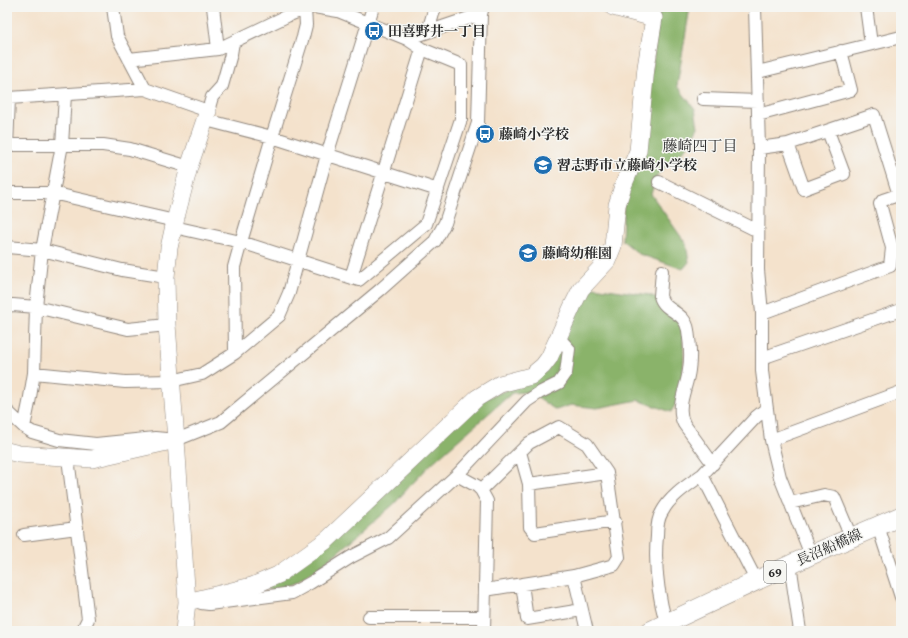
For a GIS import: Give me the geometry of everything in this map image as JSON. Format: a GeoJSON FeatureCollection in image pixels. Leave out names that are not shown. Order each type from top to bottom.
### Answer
{"type":"FeatureCollection","features":[{"type":"Feature","properties":{"kind":"main road","name":"長沼船橋線"},"geometry":{"type":"LineString","coordinates":[[658,627],[790,564],[901,516]]}},
{"type":"Feature","properties":{"kind":"street"},"geometry":{"type":"LineString","coordinates":[[113,7],[116,36],[145,89]]}},
{"type":"Feature","properties":{"kind":"street"},"geometry":{"type":"LineString","coordinates":[[213,7],[218,49]]}},
{"type":"Feature","properties":{"kind":"street"},"geometry":{"type":"LineString","coordinates":[[34,373],[125,382],[171,380],[202,374],[235,353],[278,316],[289,293],[327,155],[373,7]]}},
{"type":"Feature","properties":{"kind":"street"},"geometry":{"type":"LineString","coordinates":[[428,31],[435,7]]}},
{"type":"Feature","properties":{"kind":"street"},"geometry":{"type":"LineString","coordinates":[[190,602],[252,586],[278,575],[327,540],[477,398],[500,384],[531,376],[543,366],[549,358],[581,290],[607,260],[613,246],[617,205],[623,186],[638,151],[646,66],[654,12],[613,7]]}},
{"type":"Feature","properties":{"kind":"street"},"geometry":{"type":"LineString","coordinates":[[755,7],[759,148],[758,270],[762,313],[762,371],[771,440],[780,477],[811,555]]}},
{"type":"Feature","properties":{"kind":"street"},"geometry":{"type":"LineString","coordinates":[[866,7],[871,44]]}},
{"type":"Feature","properties":{"kind":"street"},"geometry":{"type":"LineString","coordinates":[[7,192],[52,193],[241,242],[299,259],[359,280],[426,224],[461,119],[461,66],[422,49],[407,40],[338,11],[314,8],[305,9],[249,33],[218,49],[129,59]]}},
{"type":"Feature","properties":{"kind":"street"},"geometry":{"type":"LineString","coordinates":[[235,353],[234,267],[303,37],[306,25],[305,9]]}},
{"type":"Feature","properties":{"kind":"street"},"geometry":{"type":"LineString","coordinates":[[7,451],[19,454],[92,459],[176,440],[221,422],[380,290],[435,241],[445,223],[478,124],[482,10],[407,40]]}},
{"type":"Feature","properties":{"kind":"street"},"geometry":{"type":"LineString","coordinates":[[758,72],[901,37]]}},
{"type":"Feature","properties":{"kind":"street"},"geometry":{"type":"LineString","coordinates":[[184,631],[190,602],[171,380],[167,325],[166,277],[169,248],[174,224],[189,167],[212,97],[222,86],[233,42]]}},
{"type":"Feature","properties":{"kind":"street"},"geometry":{"type":"LineString","coordinates":[[351,277],[422,49]]}},
{"type":"Feature","properties":{"kind":"street"},"geometry":{"type":"LineString","coordinates":[[758,114],[851,90],[841,51]]}},
{"type":"Feature","properties":{"kind":"street"},"geometry":{"type":"LineString","coordinates":[[189,167],[130,149],[103,145],[8,146],[9,98],[145,89],[207,115],[438,190]]}},
{"type":"Feature","properties":{"kind":"street"},"geometry":{"type":"LineString","coordinates":[[24,427],[34,373],[36,307],[42,250],[62,145],[65,95]]}},
{"type":"Feature","properties":{"kind":"street"},"geometry":{"type":"LineString","coordinates":[[703,100],[758,101]]}},
{"type":"Feature","properties":{"kind":"street"},"geometry":{"type":"LineString","coordinates":[[759,148],[788,144],[874,115],[900,194],[883,200],[880,204],[892,248],[890,266],[762,313]]}},
{"type":"Feature","properties":{"kind":"street"},"geometry":{"type":"LineString","coordinates":[[788,144],[804,189],[844,174],[828,131]]}},
{"type":"Feature","properties":{"kind":"street"},"geometry":{"type":"LineString","coordinates":[[659,182],[758,231]]}},
{"type":"Feature","properties":{"kind":"street"},"geometry":{"type":"LineString","coordinates":[[7,247],[42,250],[122,270],[166,277]]}},
{"type":"Feature","properties":{"kind":"street"},"geometry":{"type":"LineString","coordinates":[[662,271],[661,300],[666,306],[683,317],[688,329],[690,345],[689,371],[680,409],[680,418],[713,464]]}},
{"type":"Feature","properties":{"kind":"street"},"geometry":{"type":"LineString","coordinates":[[7,306],[13,305],[36,307],[120,328],[167,325]]}},
{"type":"Feature","properties":{"kind":"street"},"geometry":{"type":"LineString","coordinates":[[762,358],[901,310]]}},
{"type":"Feature","properties":{"kind":"street"},"geometry":{"type":"LineString","coordinates":[[190,602],[209,604],[292,593],[351,557],[388,538],[457,475],[527,401],[559,383],[566,373],[569,349],[559,338]]}},
{"type":"Feature","properties":{"kind":"street"},"geometry":{"type":"LineString","coordinates":[[771,440],[901,392]]}},
{"type":"Feature","properties":{"kind":"street"},"geometry":{"type":"LineString","coordinates":[[658,627],[660,603],[656,574],[656,551],[661,512],[673,497],[702,475],[756,417],[766,409]]}},
{"type":"Feature","properties":{"kind":"street"},"geometry":{"type":"LineString","coordinates":[[7,411],[24,427],[32,432],[59,440],[96,444],[155,438],[176,440]]}},
{"type":"Feature","properties":{"kind":"street"},"geometry":{"type":"LineString","coordinates":[[481,490],[529,443],[558,427],[587,444],[607,473],[619,557],[614,565],[574,576],[485,590]]}},
{"type":"Feature","properties":{"kind":"street"},"geometry":{"type":"LineString","coordinates":[[520,452],[529,484],[530,527],[535,533],[615,521]]}},
{"type":"Feature","properties":{"kind":"street"},"geometry":{"type":"LineString","coordinates":[[68,458],[88,619],[82,631]]}},
{"type":"Feature","properties":{"kind":"street"},"geometry":{"type":"LineString","coordinates":[[529,484],[607,473]]}},
{"type":"Feature","properties":{"kind":"street"},"geometry":{"type":"LineString","coordinates":[[457,475],[477,486],[487,501],[484,631]]}},
{"type":"Feature","properties":{"kind":"street"},"geometry":{"type":"LineString","coordinates":[[702,475],[756,580]]}},
{"type":"Feature","properties":{"kind":"street"},"geometry":{"type":"LineString","coordinates":[[790,503],[824,495],[834,496],[851,537]]}},
{"type":"Feature","properties":{"kind":"street"},"geometry":{"type":"LineString","coordinates":[[878,526],[901,597]]}},
{"type":"Feature","properties":{"kind":"street"},"geometry":{"type":"LineString","coordinates":[[24,535],[77,528]]}},
{"type":"Feature","properties":{"kind":"street"},"geometry":{"type":"LineString","coordinates":[[790,564],[800,631]]}},
{"type":"Feature","properties":{"kind":"street"},"geometry":{"type":"LineString","coordinates":[[574,576],[587,631]]}},
{"type":"Feature","properties":{"kind":"street"},"geometry":{"type":"LineString","coordinates":[[522,584],[527,619],[582,610]]}},
{"type":"Feature","properties":{"kind":"street"},"geometry":{"type":"LineString","coordinates":[[369,617],[484,618]]}},
{"type":"Feature","properties":{"kind":"green space"},"geometry":{"type":"Polygon","coordinates":[[[660,7],[690,7],[677,86],[695,109],[698,127],[688,146],[657,175],[651,194],[686,244],[689,262],[683,269],[639,254],[622,240],[624,197],[642,150],[660,7]]]}},
{"type":"Feature","properties":{"kind":"green space"},"geometry":{"type":"Polygon","coordinates":[[[593,287],[649,295],[678,306],[682,329],[684,364],[681,387],[676,404],[671,412],[638,400],[597,408],[571,405],[556,410],[528,392],[512,393],[432,463],[394,504],[319,568],[297,582],[273,591],[261,587],[479,401],[535,379],[593,287]]]}},
{"type":"Feature","properties":{"kind":"place","name":"田喜野井一丁目"},"geometry":{"type":"Point","coordinates":[374,31]}},
{"type":"Feature","properties":{"kind":"place","name":"藤崎小学校"},"geometry":{"type":"Point","coordinates":[485,134]}},
{"type":"Feature","properties":{"kind":"place","name":"習志野市立藤崎小学校"},"geometry":{"type":"Point","coordinates":[543,165]}},
{"type":"Feature","properties":{"kind":"place","name":"藤崎幼稚園"},"geometry":{"type":"Point","coordinates":[528,253]}},
{"type":"Feature","properties":{"kind":"district","name":"藤崎四丁目"},"geometry":{"type":"Point","coordinates":[700,145]}}]}
